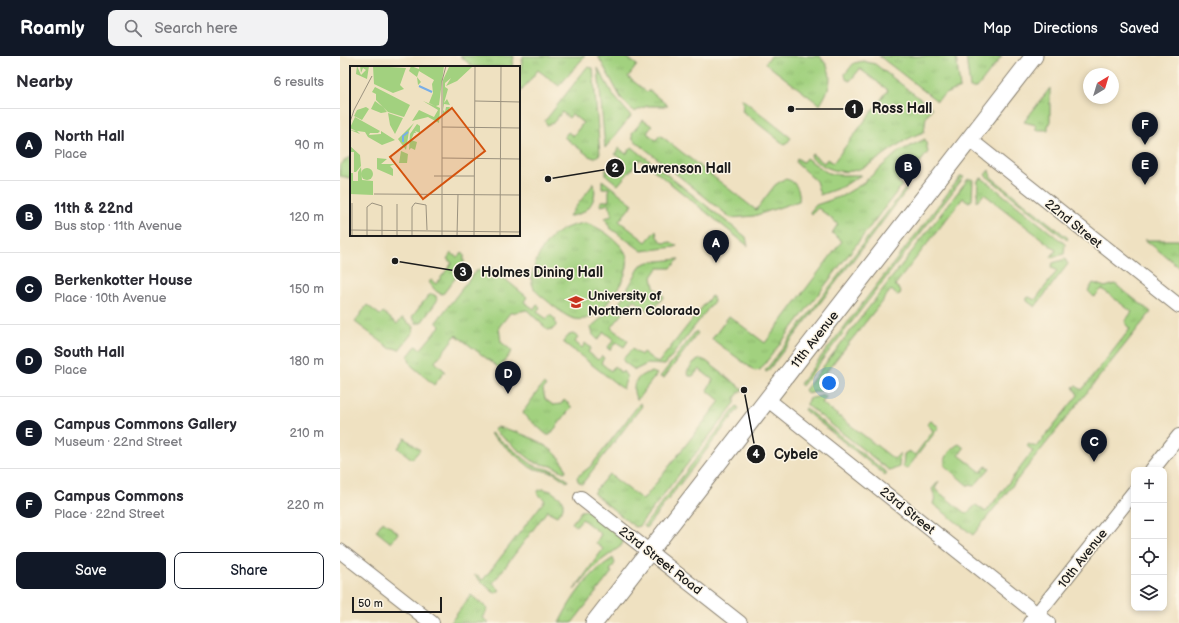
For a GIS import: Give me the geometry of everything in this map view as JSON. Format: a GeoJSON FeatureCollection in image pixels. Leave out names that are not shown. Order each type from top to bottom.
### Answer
{"type":"FeatureCollection","features":[{"type":"Feature","properties":{"kind":"main road","name":"11th Avenue"},"geometry":{"type":"LineString","coordinates":[[594,623],[1034,56]]}},
{"type":"Feature","properties":{"kind":"street","name":"22nd Street"},"geometry":{"type":"LineString","coordinates":[[969,139],[1179,306]]}},
{"type":"Feature","properties":{"kind":"street","name":"23rd Street"},"geometry":{"type":"LineString","coordinates":[[767,399],[1038,620]]}},
{"type":"Feature","properties":{"kind":"street"},"geometry":{"type":"LineString","coordinates":[[1154,467],[1179,436]]}},
{"type":"Feature","properties":{"kind":"street","name":"10th Avenue"},"geometry":{"type":"LineString","coordinates":[[1038,620],[1131,496]]}},
{"type":"Feature","properties":{"kind":"street","name":"23rd Street Road"},"geometry":{"type":"LineString","coordinates":[[581,498],[740,623]]}},
{"type":"Feature","properties":{"kind":"street"},"geometry":{"type":"LineString","coordinates":[[340,551],[432,623]]}},
{"type":"Feature","properties":{"kind":"green space"},"geometry":{"type":"Polygon","coordinates":[[[460,56],[514,56],[512,66],[472,66],[460,56]]]}},
{"type":"Feature","properties":{"kind":"green space"},"geometry":{"type":"Polygon","coordinates":[[[523,56],[585,56],[559,86],[538,70],[520,93],[520,73],[523,56]]]}},
{"type":"Feature","properties":{"kind":"green space"},"geometry":{"type":"Polygon","coordinates":[[[598,56],[625,56],[637,65],[628,77],[647,92],[649,90],[668,106],[647,106],[634,112],[621,98],[598,56]]]}},
{"type":"Feature","properties":{"kind":"green space"},"geometry":{"type":"Polygon","coordinates":[[[771,56],[820,56],[829,71],[830,82],[820,105],[765,63],[771,56]]]}},
{"type":"Feature","properties":{"kind":"green space"},"geometry":{"type":"Polygon","coordinates":[[[879,56],[956,56],[960,88],[945,94],[937,101],[879,56]]]}},
{"type":"Feature","properties":{"kind":"green space"},"geometry":{"type":"Polygon","coordinates":[[[966,56],[1002,56],[977,88],[970,88],[966,56]]]}},
{"type":"Feature","properties":{"kind":"green space"},"geometry":{"type":"Polygon","coordinates":[[[863,61],[875,64],[932,108],[926,117],[924,132],[909,139],[869,164],[856,170],[843,172],[827,168],[810,157],[812,154],[824,163],[827,159],[833,163],[888,90],[860,69],[850,81],[846,79],[845,74],[854,63],[863,61]]]}},
{"type":"Feature","properties":{"kind":"green space"},"geometry":{"type":"Polygon","coordinates":[[[587,67],[593,68],[600,154],[594,158],[589,156],[564,137],[568,132],[573,136],[583,123],[572,114],[569,118],[562,112],[552,124],[550,123],[548,126],[545,121],[587,67]]]}},
{"type":"Feature","properties":{"kind":"green space"},"geometry":{"type":"Polygon","coordinates":[[[598,68],[613,95],[631,116],[605,148],[598,68]]]}},
{"type":"Feature","properties":{"kind":"green space"},"geometry":{"type":"Polygon","coordinates":[[[1050,88],[1050,124],[1048,125],[1048,130],[1036,130],[1036,125],[1024,122],[1050,88]]]}},
{"type":"Feature","properties":{"kind":"green space"},"geometry":{"type":"Polygon","coordinates":[[[741,98],[791,138],[785,145],[742,111],[743,105],[741,98]]]}},
{"type":"Feature","properties":{"kind":"green space"},"geometry":{"type":"Polygon","coordinates":[[[643,120],[652,126],[647,133],[656,140],[660,135],[756,210],[775,185],[784,179],[794,183],[799,193],[799,201],[754,216],[731,218],[633,139],[632,133],[643,120]]]}},
{"type":"Feature","properties":{"kind":"green space"},"geometry":{"type":"Polygon","coordinates":[[[925,139],[928,152],[911,174],[907,171],[898,182],[902,185],[760,370],[755,371],[712,339],[729,316],[765,343],[842,241],[832,233],[838,224],[818,208],[811,215],[810,212],[816,205],[842,196],[862,184],[898,152],[925,139]]]}},
{"type":"Feature","properties":{"kind":"green space"},"geometry":{"type":"Polygon","coordinates":[[[632,147],[746,237],[748,246],[640,159],[618,185],[606,175],[606,169],[611,173],[622,160],[615,154],[619,148],[626,154],[632,147]]]}},
{"type":"Feature","properties":{"kind":"green space"},"geometry":{"type":"Polygon","coordinates":[[[350,157],[350,178],[340,176],[340,166],[346,159],[350,157]]]}},
{"type":"Feature","properties":{"kind":"green space"},"geometry":{"type":"Polygon","coordinates":[[[797,158],[803,162],[806,158],[828,173],[839,175],[861,175],[842,187],[820,195],[816,181],[796,163],[797,158]]]}},
{"type":"Feature","properties":{"kind":"green space"},"geometry":{"type":"Polygon","coordinates":[[[989,170],[991,177],[1068,238],[1067,240],[985,175],[989,170]]]}},
{"type":"Feature","properties":{"kind":"green space"},"geometry":{"type":"Polygon","coordinates":[[[961,176],[964,177],[802,386],[800,384],[961,176]]]}},
{"type":"Feature","properties":{"kind":"green space"},"geometry":{"type":"Polygon","coordinates":[[[982,178],[1065,244],[1064,254],[1052,258],[1051,257],[1056,250],[984,194],[977,202],[978,180],[982,178]]]}},
{"type":"Feature","properties":{"kind":"green space"},"geometry":{"type":"Polygon","coordinates":[[[968,179],[973,179],[972,200],[969,202],[963,198],[895,285],[901,291],[900,294],[897,295],[891,290],[819,381],[825,385],[824,390],[808,394],[805,390],[968,179]]]}},
{"type":"Feature","properties":{"kind":"green space"},"geometry":{"type":"Polygon","coordinates":[[[602,180],[633,204],[619,221],[646,242],[656,230],[657,237],[664,243],[671,242],[677,246],[642,251],[610,228],[605,218],[612,216],[609,204],[601,206],[601,201],[609,201],[609,188],[602,188],[602,180]]]}},
{"type":"Feature","properties":{"kind":"green space"},"geometry":{"type":"Polygon","coordinates":[[[594,183],[594,196],[590,206],[581,213],[569,216],[594,183]]]}},
{"type":"Feature","properties":{"kind":"green space"},"geometry":{"type":"Polygon","coordinates":[[[905,189],[907,190],[767,372],[765,371],[905,189]]]}},
{"type":"Feature","properties":{"kind":"green space"},"geometry":{"type":"Polygon","coordinates":[[[585,223],[608,234],[618,243],[625,252],[627,267],[615,294],[603,308],[590,317],[575,319],[563,313],[539,294],[534,289],[532,278],[538,256],[547,242],[567,227],[585,223]]]}},
{"type":"Feature","properties":{"kind":"green space"},"geometry":{"type":"Polygon","coordinates":[[[1145,240],[1179,240],[1179,267],[1148,242],[1145,240]]]}},
{"type":"Feature","properties":{"kind":"green space"},"geometry":{"type":"Polygon","coordinates":[[[462,252],[464,255],[464,267],[443,294],[434,290],[429,282],[431,280],[436,284],[452,263],[447,259],[451,253],[457,257],[462,252]]]}},
{"type":"Feature","properties":{"kind":"green space"},"geometry":{"type":"Polygon","coordinates":[[[679,259],[671,268],[658,268],[652,277],[654,287],[664,296],[651,313],[634,300],[611,328],[628,341],[624,347],[616,342],[610,350],[607,348],[614,340],[604,332],[598,340],[593,335],[591,327],[620,302],[641,265],[649,262],[679,259]]]}},
{"type":"Feature","properties":{"kind":"green space"},"geometry":{"type":"Polygon","coordinates":[[[1065,259],[1068,264],[1035,307],[1027,301],[1027,298],[1029,297],[1035,300],[1057,271],[1051,267],[1053,263],[1065,259]]]}},
{"type":"Feature","properties":{"kind":"green space"},"geometry":{"type":"Polygon","coordinates":[[[482,268],[493,269],[527,297],[524,302],[534,309],[537,305],[540,307],[537,312],[547,319],[550,315],[555,319],[556,326],[553,329],[548,330],[527,310],[510,313],[499,327],[501,342],[512,351],[499,368],[456,335],[435,362],[445,371],[434,385],[411,365],[408,356],[416,346],[421,349],[440,326],[436,322],[475,272],[482,268]]]}},
{"type":"Feature","properties":{"kind":"green space"},"geometry":{"type":"Polygon","coordinates":[[[1093,283],[1105,287],[1115,284],[1151,312],[973,535],[933,504],[935,497],[932,489],[939,481],[935,489],[966,514],[976,505],[986,512],[1033,451],[1027,446],[1028,444],[1036,447],[1078,395],[1073,387],[1076,386],[1082,390],[1130,329],[1125,321],[1132,312],[1102,289],[1094,297],[1088,291],[1093,283]]]}},
{"type":"Feature","properties":{"kind":"green space"},"geometry":{"type":"Polygon","coordinates":[[[432,294],[436,296],[437,301],[421,323],[416,323],[412,317],[428,296],[432,294]]]}},
{"type":"Feature","properties":{"kind":"green space"},"geometry":{"type":"Polygon","coordinates":[[[711,296],[713,297],[714,301],[665,365],[647,364],[635,370],[624,362],[623,359],[632,349],[641,355],[643,352],[658,363],[711,296]]]}},
{"type":"Feature","properties":{"kind":"green space"},"geometry":{"type":"Polygon","coordinates":[[[367,305],[380,315],[383,312],[397,324],[402,318],[414,327],[413,332],[399,350],[394,348],[391,349],[355,322],[367,305]]]}},
{"type":"Feature","properties":{"kind":"green space"},"geometry":{"type":"Polygon","coordinates":[[[696,331],[698,333],[664,378],[660,377],[696,331]]]}},
{"type":"Feature","properties":{"kind":"green space"},"geometry":{"type":"Polygon","coordinates":[[[573,334],[578,337],[575,342],[582,348],[585,343],[591,348],[588,352],[598,360],[602,356],[604,358],[601,363],[611,371],[614,366],[622,373],[623,371],[627,377],[623,389],[563,342],[569,335],[573,334]]]}},
{"type":"Feature","properties":{"kind":"green space"},"geometry":{"type":"Polygon","coordinates":[[[701,359],[706,361],[744,390],[741,390],[735,398],[735,403],[639,526],[635,527],[593,493],[609,474],[643,500],[720,401],[707,390],[713,380],[699,369],[693,376],[689,376],[687,372],[694,362],[701,359]]]}},
{"type":"Feature","properties":{"kind":"green space"},"geometry":{"type":"Polygon","coordinates":[[[652,372],[657,374],[637,400],[634,390],[636,382],[642,375],[652,372]]]}},
{"type":"Feature","properties":{"kind":"green space"},"geometry":{"type":"Polygon","coordinates":[[[543,384],[546,386],[543,390],[545,399],[553,405],[561,404],[564,400],[571,406],[550,435],[547,435],[524,415],[523,412],[543,384]]]}},
{"type":"Feature","properties":{"kind":"green space"},"geometry":{"type":"Polygon","coordinates":[[[825,395],[826,397],[822,403],[894,459],[900,453],[899,467],[890,471],[807,405],[808,399],[825,395]]]}},
{"type":"Feature","properties":{"kind":"green space"},"geometry":{"type":"Polygon","coordinates":[[[640,403],[642,406],[582,484],[578,481],[577,477],[591,466],[640,403]]]}},
{"type":"Feature","properties":{"kind":"green space"},"geometry":{"type":"Polygon","coordinates":[[[737,406],[739,408],[646,528],[644,526],[737,406]]]}},
{"type":"Feature","properties":{"kind":"green space"},"geometry":{"type":"Polygon","coordinates":[[[805,408],[887,473],[885,475],[804,410],[805,408]]]}},
{"type":"Feature","properties":{"kind":"green space"},"geometry":{"type":"Polygon","coordinates":[[[931,421],[939,427],[907,469],[903,467],[904,454],[909,451],[915,455],[933,431],[927,424],[931,421]]]}},
{"type":"Feature","properties":{"kind":"green space"},"geometry":{"type":"Polygon","coordinates":[[[497,427],[527,436],[548,447],[562,462],[566,471],[564,472],[552,466],[535,463],[496,432],[494,429],[497,427]]]}},
{"type":"Feature","properties":{"kind":"green space"},"geometry":{"type":"Polygon","coordinates":[[[491,433],[534,466],[552,470],[568,480],[567,482],[554,473],[531,468],[490,434],[491,433]]]}},
{"type":"Feature","properties":{"kind":"green space"},"geometry":{"type":"Polygon","coordinates":[[[405,438],[420,450],[412,459],[398,448],[405,438]]]}},
{"type":"Feature","properties":{"kind":"green space"},"geometry":{"type":"Polygon","coordinates":[[[959,444],[964,448],[959,455],[981,472],[986,466],[990,468],[974,486],[967,485],[945,466],[945,460],[949,453],[959,444]]]}},
{"type":"Feature","properties":{"kind":"green space"},"geometry":{"type":"Polygon","coordinates":[[[543,489],[551,491],[563,500],[563,508],[557,516],[547,511],[493,583],[500,590],[496,593],[493,592],[474,575],[483,580],[545,500],[537,493],[539,490],[543,489]]]}},
{"type":"Feature","properties":{"kind":"green space"},"geometry":{"type":"Polygon","coordinates":[[[587,510],[624,540],[621,546],[598,563],[574,590],[603,549],[596,543],[601,534],[582,519],[576,526],[572,523],[581,511],[587,510]]]}},
{"type":"Feature","properties":{"kind":"green space"},"geometry":{"type":"Polygon","coordinates":[[[383,521],[398,533],[391,543],[376,531],[383,521]]]}},
{"type":"Feature","properties":{"kind":"green space"},"geometry":{"type":"Polygon","coordinates":[[[613,558],[615,563],[610,571],[612,572],[572,623],[559,623],[569,604],[588,579],[613,558]]]}},
{"type":"Feature","properties":{"kind":"green space"},"geometry":{"type":"Polygon","coordinates":[[[471,595],[488,609],[483,618],[489,623],[450,623],[471,595]]]}},
{"type":"Feature","properties":{"kind":"place","name":"Ross Hall"},"geometry":{"type":"Point","coordinates":[791,109]}},
{"type":"Feature","properties":{"kind":"place","name":"Campus Commons"},"geometry":{"type":"Point","coordinates":[1145,145]}},
{"type":"Feature","properties":{"kind":"place","name":"Lawrenson Hall"},"geometry":{"type":"Point","coordinates":[548,179]}},
{"type":"Feature","properties":{"kind":"place","name":"Campus Commons Gallery"},"geometry":{"type":"Point","coordinates":[1145,185]}},
{"type":"Feature","properties":{"kind":"place","name":"11th & 22nd"},"geometry":{"type":"Point","coordinates":[908,187]}},
{"type":"Feature","properties":{"kind":"place","name":"Holmes Dining Hall"},"geometry":{"type":"Point","coordinates":[395,261]}},
{"type":"Feature","properties":{"kind":"place","name":"North Hall"},"geometry":{"type":"Point","coordinates":[716,263]}},
{"type":"Feature","properties":{"kind":"place","name":"University of Northern Colorado"},"geometry":{"type":"Point","coordinates":[576,302]}},
{"type":"Feature","properties":{"kind":"place","name":"Cybele"},"geometry":{"type":"Point","coordinates":[744,390]}},
{"type":"Feature","properties":{"kind":"place","name":"South Hall"},"geometry":{"type":"Point","coordinates":[508,394]}},
{"type":"Feature","properties":{"kind":"place","name":"Berkenkotter House"},"geometry":{"type":"Point","coordinates":[1094,462]}}]}
